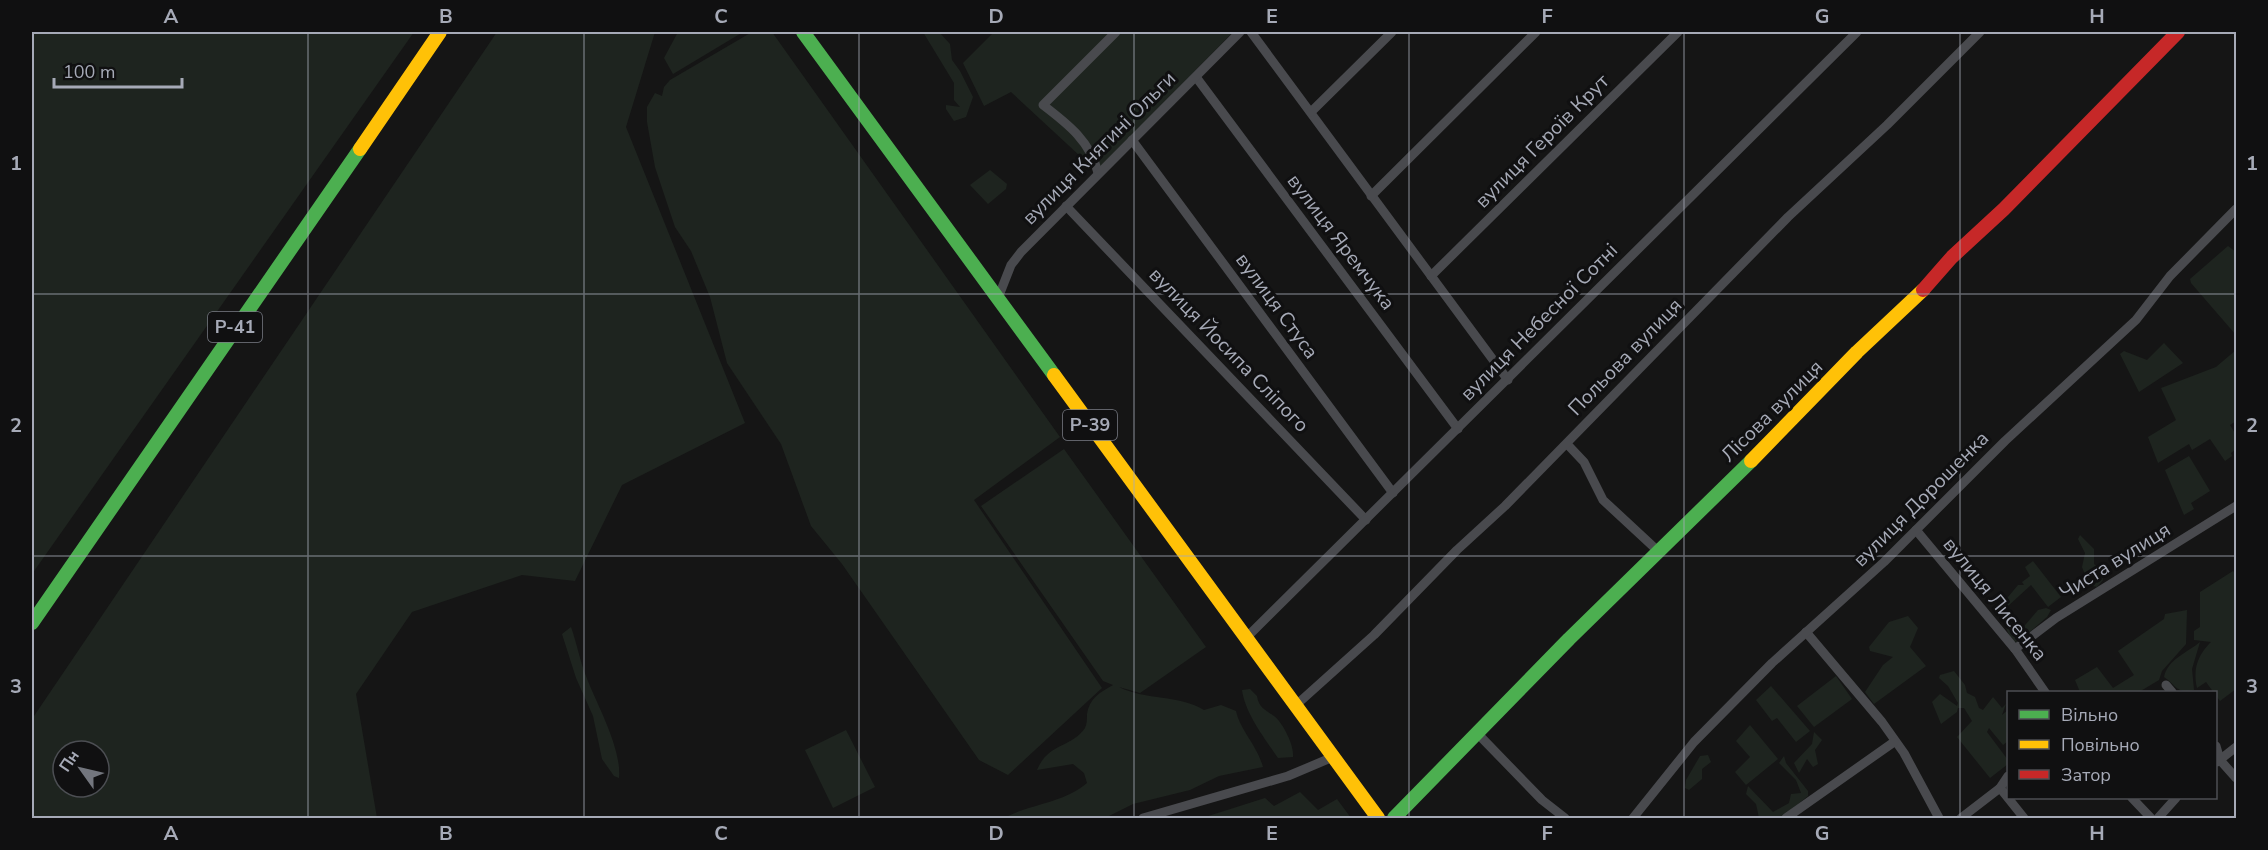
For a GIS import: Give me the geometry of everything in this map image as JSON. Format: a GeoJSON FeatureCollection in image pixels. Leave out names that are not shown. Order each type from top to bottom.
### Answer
{"type":"FeatureCollection","features":[{"type":"Feature","properties":{"kind":"main road","name":"Р-41"},"geometry":{"type":"LineString","coordinates":[[32,623],[440,32]]}},
{"type":"Feature","properties":{"kind":"main road","name":"Р-39"},"geometry":{"type":"LineString","coordinates":[[803,32],[1378,819]]}},
{"type":"Feature","properties":{"kind":"main road","name":"Лісова вулиця"},"geometry":{"type":"LineString","coordinates":[[1394,819],[1658,551],[1792,421],[1857,352],[1931,282],[1952,257],[2004,209],[2178,32]]}},
{"type":"Feature","properties":{"kind":"street"},"geometry":{"type":"LineString","coordinates":[[1098,173],[1094,156],[1083,140],[1065,121],[1043,105],[1116,32]]}},
{"type":"Feature","properties":{"kind":"street","name":"вулиця Княгині Ольги"},"geometry":{"type":"LineString","coordinates":[[998,298],[1011,265],[1021,252],[1240,32]]}},
{"type":"Feature","properties":{"kind":"street"},"geometry":{"type":"LineString","coordinates":[[1251,32],[1508,380]]}},
{"type":"Feature","properties":{"kind":"street"},"geometry":{"type":"LineString","coordinates":[[1311,112],[1392,32]]}},
{"type":"Feature","properties":{"kind":"street"},"geometry":{"type":"LineString","coordinates":[[1371,196],[1536,32]]}},
{"type":"Feature","properties":{"kind":"street","name":"вулиця Героїв Крут"},"geometry":{"type":"LineString","coordinates":[[1431,276],[1678,32]]}},
{"type":"Feature","properties":{"kind":"street","name":"вулиця Небесної Сотні"},"geometry":{"type":"LineString","coordinates":[[1246,638],[1857,32]]}},
{"type":"Feature","properties":{"kind":"street","name":"Польова вулиця"},"geometry":{"type":"LineString","coordinates":[[1296,706],[1374,634],[1567,444],[1788,217],[1887,125],[1980,32]]}},
{"type":"Feature","properties":{"kind":"street","name":"вулиця Яремчука"},"geometry":{"type":"LineString","coordinates":[[1196,76],[1458,429]]}},
{"type":"Feature","properties":{"kind":"street","name":"вулиця Стуса"},"geometry":{"type":"LineString","coordinates":[[1132,140],[1393,493]]}},
{"type":"Feature","properties":{"kind":"street","name":"вулиця Йосипа Сліпого"},"geometry":{"type":"LineString","coordinates":[[1066,206],[1366,519]]}},
{"type":"Feature","properties":{"kind":"street","name":"вулиця Дорошенка"},"geometry":{"type":"LineString","coordinates":[[1633,819],[1694,742],[1806,632],[1850,594],[2086,363],[2136,320],[2176,270],[2236,209]]}},
{"type":"Feature","properties":{"kind":"street"},"geometry":{"type":"LineString","coordinates":[[1567,444],[1584,462],[1603,500],[1658,551]]}},
{"type":"Feature","properties":{"kind":"street","name":"Чиста вулиця"},"geometry":{"type":"LineString","coordinates":[[2015,649],[2056,618],[2236,506]]}},
{"type":"Feature","properties":{"kind":"street","name":"вулиця Лисенка"},"geometry":{"type":"LineString","coordinates":[[1916,530],[2015,649],[2044,691]]}},
{"type":"Feature","properties":{"kind":"street"},"geometry":{"type":"LineString","coordinates":[[1806,632],[1882,722],[1904,753],[1939,819]]}},
{"type":"Feature","properties":{"kind":"street"},"geometry":{"type":"LineString","coordinates":[[1477,733],[1542,800],[1565,819]]}},
{"type":"Feature","properties":{"kind":"street"},"geometry":{"type":"LineString","coordinates":[[1786,819],[1894,742]]}},
{"type":"Feature","properties":{"kind":"street"},"geometry":{"type":"LineString","coordinates":[[2236,747],[2218,762],[2236,778]]}},
{"type":"Feature","properties":{"kind":"street"},"geometry":{"type":"LineString","coordinates":[[1143,819],[1288,776],[1333,757]]}},
{"type":"Feature","properties":{"kind":"street"},"geometry":{"type":"LineString","coordinates":[[1961,819],[2000,788],[2007,778]]}},
{"type":"Feature","properties":{"kind":"street"},"geometry":{"type":"LineString","coordinates":[[2000,788],[2007,797]]}},
{"type":"Feature","properties":{"kind":"street"},"geometry":{"type":"LineString","coordinates":[[2009,799],[2024,819]]}},
{"type":"Feature","properties":{"kind":"street"},"geometry":{"type":"LineString","coordinates":[[2133,799],[2151,819]]}},
{"type":"Feature","properties":{"kind":"street"},"geometry":{"type":"LineString","coordinates":[[2158,819],[2175,799]]}},
{"type":"Feature","properties":{"kind":"shaded area"},"geometry":{"type":"Polygon","coordinates":[[[32,32],[414,32],[32,574],[32,32]]]}},
{"type":"Feature","properties":{"kind":"shaded area"},"geometry":{"type":"Polygon","coordinates":[[[497,32],[655,32],[626,127],[745,423],[622,485],[575,581],[522,575],[412,612],[356,694],[377,818],[32,818],[32,719],[497,32]]]}},
{"type":"Feature","properties":{"kind":"shaded area"},"geometry":{"type":"Polygon","coordinates":[[[678,32],[743,32],[673,74],[664,58],[678,32]]]}},
{"type":"Feature","properties":{"kind":"shaded area"},"geometry":{"type":"Polygon","coordinates":[[[752,32],[772,32],[1060,437],[974,500],[1102,688],[1008,775],[979,760],[842,564],[811,526],[781,444],[727,363],[710,297],[691,251],[675,227],[655,167],[647,122],[647,107],[655,93],[662,96],[664,87],[670,80],[752,32]]]}},
{"type":"Feature","properties":{"kind":"shaded area"},"geometry":{"type":"Polygon","coordinates":[[[923,32],[939,32],[950,44],[952,60],[973,97],[966,117],[954,121],[946,109],[946,105],[960,107],[954,100],[954,83],[923,32]]]}},
{"type":"Feature","properties":{"kind":"shaded area"},"geometry":{"type":"Polygon","coordinates":[[[994,32],[1233,32],[1102,166],[1094,169],[1011,92],[984,106],[963,63],[994,32]]]}},
{"type":"Feature","properties":{"kind":"shaded area"},"geometry":{"type":"Polygon","coordinates":[[[990,170],[1007,184],[1006,189],[988,204],[970,185],[990,170]]]}},
{"type":"Feature","properties":{"kind":"shaded area"},"geometry":{"type":"Polygon","coordinates":[[[2228,246],[2236,252],[2236,335],[2190,279],[2228,246]]]}},
{"type":"Feature","properties":{"kind":"shaded area"},"geometry":{"type":"Polygon","coordinates":[[[2164,343],[2183,363],[2139,392],[2120,354],[2124,351],[2147,360],[2164,343]]]}},
{"type":"Feature","properties":{"kind":"shaded area"},"geometry":{"type":"Polygon","coordinates":[[[2236,350],[2236,421],[2230,425],[2236,435],[2236,449],[2231,453],[2232,456],[2225,461],[2210,439],[2192,450],[2189,444],[2158,463],[2148,437],[2176,420],[2161,388],[2216,367],[2236,350]]]}},
{"type":"Feature","properties":{"kind":"shaded area"},"geometry":{"type":"Polygon","coordinates":[[[1064,449],[1206,647],[1140,693],[1119,687],[1140,694],[1184,702],[1204,710],[1221,705],[1236,711],[1263,767],[1219,776],[1190,790],[1133,804],[1105,818],[1004,818],[1068,795],[1087,783],[1084,773],[1073,764],[1037,770],[1047,755],[1079,734],[1086,726],[1088,709],[1093,700],[1113,685],[1103,681],[981,506],[1064,449]]]}},
{"type":"Feature","properties":{"kind":"shaded area"},"geometry":{"type":"Polygon","coordinates":[[[2189,456],[2210,491],[2191,503],[2194,509],[2184,515],[2165,470],[2189,456]]]}},
{"type":"Feature","properties":{"kind":"shaded area"},"geometry":{"type":"Polygon","coordinates":[[[2080,535],[2094,549],[2094,564],[2100,569],[2103,580],[2097,587],[2089,585],[2082,567],[2085,553],[2078,539],[2080,535]]]}},
{"type":"Feature","properties":{"kind":"shaded area"},"geometry":{"type":"Polygon","coordinates":[[[2033,561],[2061,597],[2048,607],[2031,585],[2007,607],[1998,609],[2018,585],[2024,585],[2022,582],[2030,576],[2025,567],[2033,561]]]}},
{"type":"Feature","properties":{"kind":"shaded area"},"geometry":{"type":"Polygon","coordinates":[[[2233,571],[2236,575],[2236,689],[2220,701],[2217,691],[2213,691],[2206,682],[2197,688],[2197,663],[2202,652],[2211,642],[2194,640],[2194,631],[2200,627],[2200,592],[2233,571]]]}},
{"type":"Feature","properties":{"kind":"shaded area"},"geometry":{"type":"Polygon","coordinates":[[[2046,608],[2051,610],[2047,617],[2018,642],[2012,641],[2006,628],[2019,632],[2038,610],[2046,608]]]}},
{"type":"Feature","properties":{"kind":"shaded area"},"geometry":{"type":"Polygon","coordinates":[[[2187,610],[2186,644],[2162,671],[2159,680],[2141,691],[2080,691],[2075,680],[2097,667],[2113,688],[2134,675],[2118,651],[2164,619],[2165,614],[2187,610]]]}},
{"type":"Feature","properties":{"kind":"shaded area"},"geometry":{"type":"Polygon","coordinates":[[[1908,616],[1918,628],[1910,647],[1926,666],[1874,704],[1865,692],[1883,665],[1893,657],[1870,651],[1869,647],[1889,622],[1908,616]]]}},
{"type":"Feature","properties":{"kind":"shaded area"},"geometry":{"type":"Polygon","coordinates":[[[571,627],[590,687],[613,740],[617,753],[619,778],[614,776],[602,759],[593,716],[576,678],[562,634],[571,627]]]}},
{"type":"Feature","properties":{"kind":"shaded area"},"geometry":{"type":"Polygon","coordinates":[[[2200,642],[2192,669],[2194,690],[2180,690],[2164,677],[2166,671],[2169,665],[2200,642]]]}},
{"type":"Feature","properties":{"kind":"shaded area"},"geometry":{"type":"Polygon","coordinates":[[[1954,671],[1965,685],[1967,693],[1975,697],[1979,708],[1983,710],[1993,697],[2002,708],[2006,704],[2002,715],[2007,711],[2007,742],[2003,745],[1989,728],[1987,732],[2007,759],[2007,765],[1990,778],[1957,737],[1972,721],[1964,708],[1958,708],[1957,712],[1941,724],[1932,702],[1940,694],[1957,706],[1958,703],[1948,686],[1939,678],[1940,675],[1954,671]]]}},
{"type":"Feature","properties":{"kind":"shaded area"},"geometry":{"type":"Polygon","coordinates":[[[1836,676],[1852,699],[1814,727],[1797,706],[1836,676]]]}},
{"type":"Feature","properties":{"kind":"shaded area"},"geometry":{"type":"Polygon","coordinates":[[[1771,686],[1810,731],[1796,742],[1777,718],[1772,721],[1756,700],[1771,686]]]}},
{"type":"Feature","properties":{"kind":"shaded area"},"geometry":{"type":"Polygon","coordinates":[[[1250,689],[1257,696],[1260,705],[1282,725],[1291,743],[1293,757],[1278,758],[1251,717],[1242,690],[1250,689]]]}},
{"type":"Feature","properties":{"kind":"shaded area"},"geometry":{"type":"Polygon","coordinates":[[[1750,725],[1778,759],[1746,785],[1735,772],[1750,757],[1736,741],[1750,725]]]}},
{"type":"Feature","properties":{"kind":"shaded area"},"geometry":{"type":"Polygon","coordinates":[[[846,730],[875,787],[833,808],[805,750],[846,730]]]}},
{"type":"Feature","properties":{"kind":"shaded area"},"geometry":{"type":"Polygon","coordinates":[[[1814,732],[1822,740],[1815,750],[1818,764],[1813,767],[1807,759],[1799,773],[1794,763],[1812,744],[1814,732]]]}},
{"type":"Feature","properties":{"kind":"shaded area"},"geometry":{"type":"Polygon","coordinates":[[[1708,755],[1711,762],[1702,769],[1702,779],[1689,790],[1685,788],[1686,780],[1700,756],[1708,755]]]}},
{"type":"Feature","properties":{"kind":"shaded area"},"geometry":{"type":"Polygon","coordinates":[[[1784,756],[1786,763],[1808,791],[1808,796],[1781,818],[1759,818],[1756,804],[1746,794],[1748,786],[1773,812],[1789,803],[1791,794],[1801,793],[1796,780],[1779,763],[1784,756]]]}},
{"type":"Feature","properties":{"kind":"shaded area"},"geometry":{"type":"Polygon","coordinates":[[[1300,792],[1318,810],[1337,799],[1351,818],[1202,818],[1265,798],[1274,806],[1300,792]]]}},
{"type":"Feature","properties":{"kind":"traffic: fast"},"geometry":{"type":"LineString","coordinates":[[803,32],[1054,375]]}},
{"type":"Feature","properties":{"kind":"traffic: fast"},"geometry":{"type":"LineString","coordinates":[[32,623],[360,149]]}},
{"type":"Feature","properties":{"kind":"traffic: fast"},"geometry":{"type":"LineString","coordinates":[[1394,818],[1569,639],[1751,461]]}},
{"type":"Feature","properties":{"kind":"traffic: slow"},"geometry":{"type":"LineString","coordinates":[[360,149],[440,32]]}},
{"type":"Feature","properties":{"kind":"traffic: slow"},"geometry":{"type":"LineString","coordinates":[[1751,461],[1857,352],[1923,290]]}},
{"type":"Feature","properties":{"kind":"traffic: slow"},"geometry":{"type":"LineString","coordinates":[[1054,375],[1378,818]]}},
{"type":"Feature","properties":{"kind":"traffic: jam"},"geometry":{"type":"LineString","coordinates":[[1923,290],[1952,257],[2004,209],[2178,32]]}}]}
